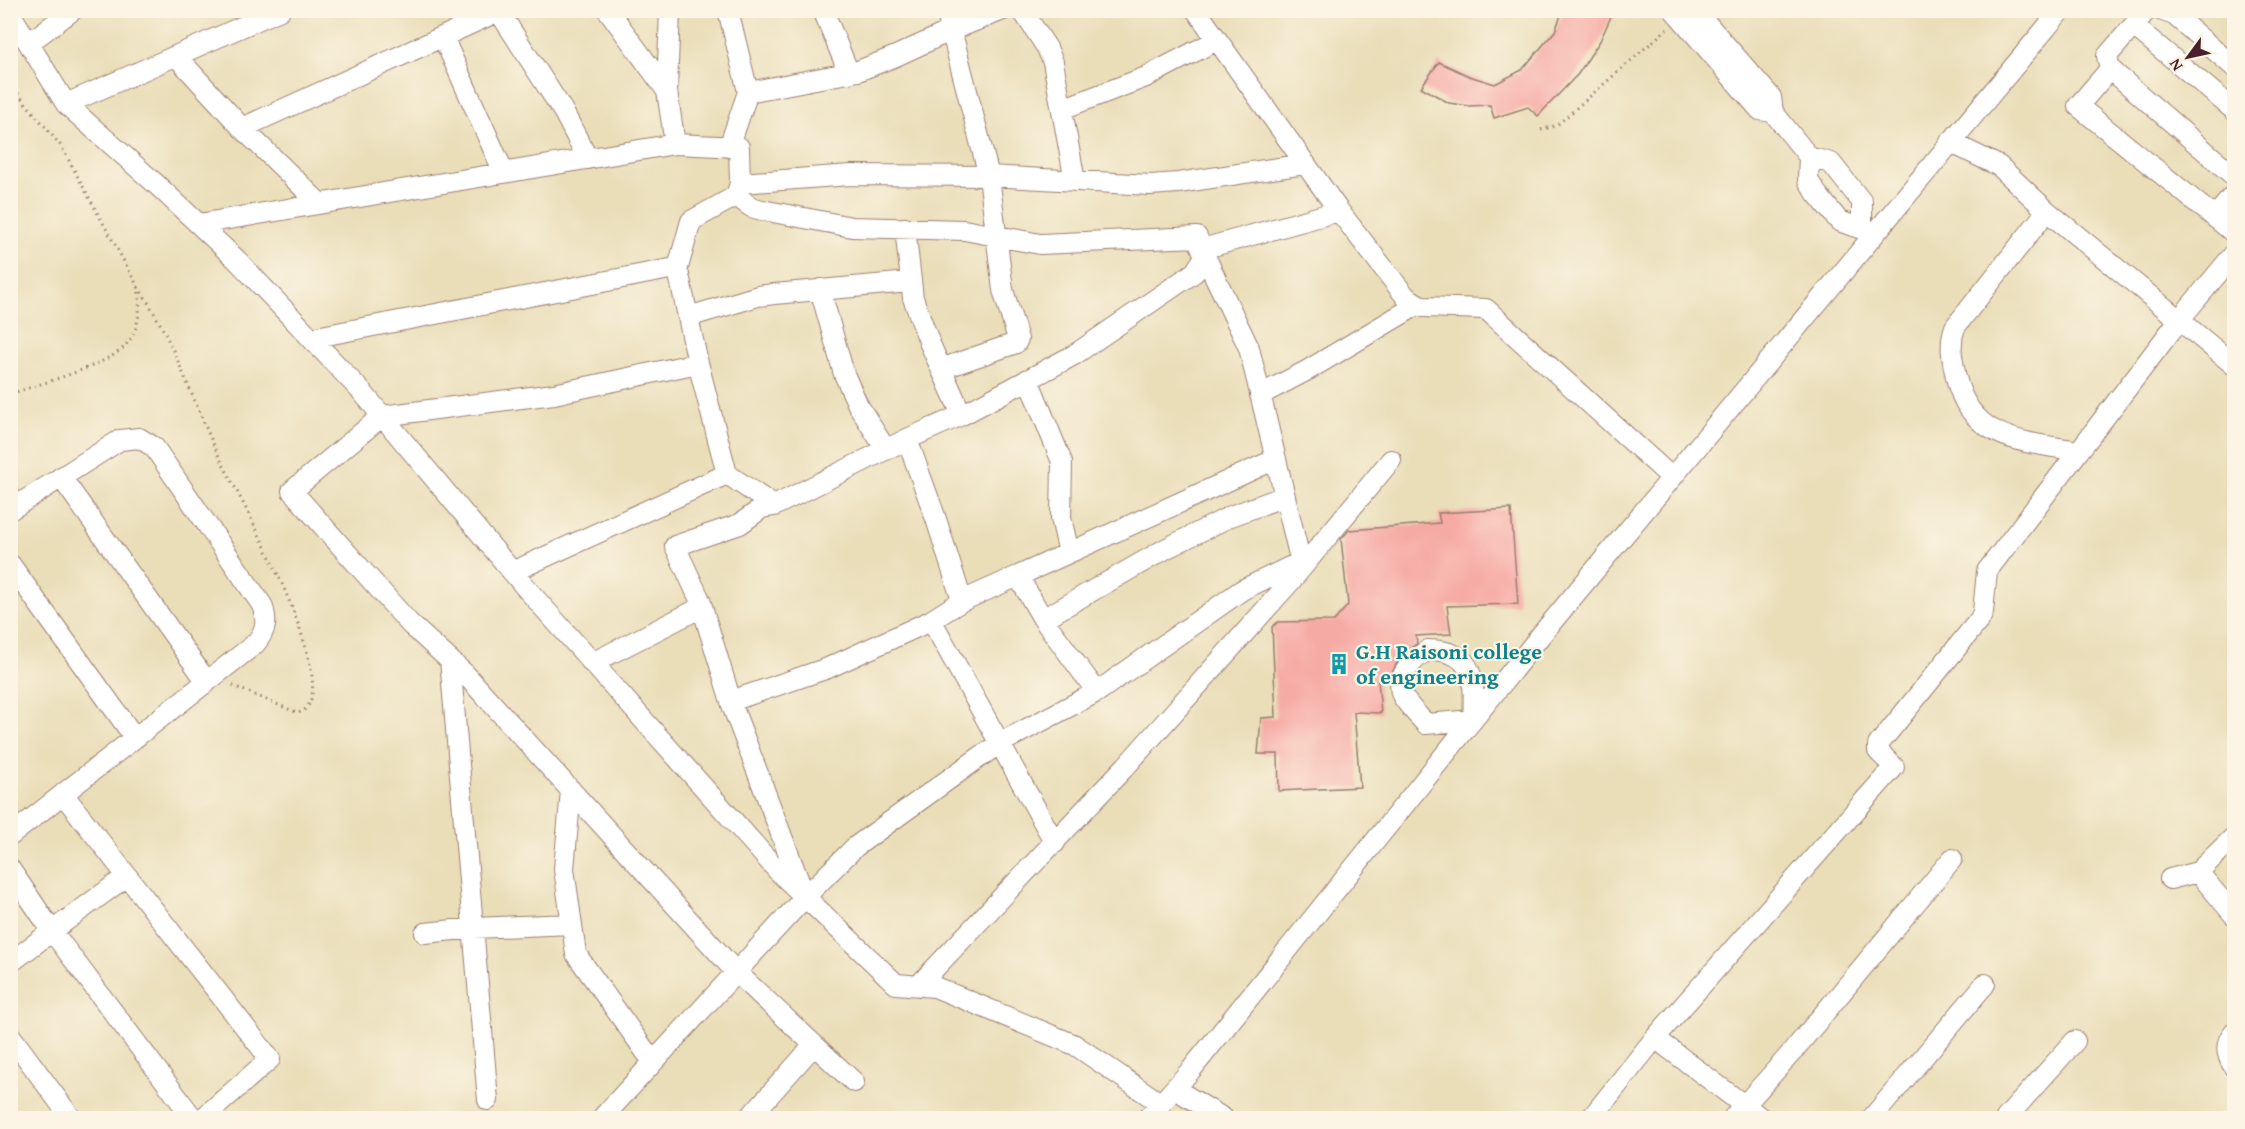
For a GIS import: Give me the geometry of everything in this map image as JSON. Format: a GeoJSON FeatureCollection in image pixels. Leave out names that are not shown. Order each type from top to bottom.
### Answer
{"type":"FeatureCollection","features":[{"type":"Feature","properties":{"kind":"street"},"geometry":{"type":"LineString","coordinates":[[30,42],[73,10]]}},
{"type":"Feature","properties":{"kind":"street"},"geometry":{"type":"LineString","coordinates":[[66,104],[280,10]]}},
{"type":"Feature","properties":{"kind":"street"},"geometry":{"type":"LineString","coordinates":[[608,10],[667,91]]}},
{"type":"Feature","properties":{"kind":"street"},"geometry":{"type":"LineString","coordinates":[[670,10],[667,91],[675,144]]}},
{"type":"Feature","properties":{"kind":"street"},"geometry":{"type":"LineString","coordinates":[[728,10],[748,92],[729,147]]}},
{"type":"Feature","properties":{"kind":"street"},"geometry":{"type":"LineString","coordinates":[[823,10],[849,73]]}},
{"type":"Feature","properties":{"kind":"street"},"geometry":{"type":"LineString","coordinates":[[748,92],[849,73],[896,56],[949,20],[1003,10]]}},
{"type":"Feature","properties":{"kind":"street"},"geometry":{"type":"LineString","coordinates":[[1022,10],[1051,56],[1076,181]]}},
{"type":"Feature","properties":{"kind":"street"},"geometry":{"type":"LineString","coordinates":[[1196,10],[1339,211],[1406,297],[1423,307],[1486,309],[1672,478]]}},
{"type":"Feature","properties":{"kind":"street"},"geometry":{"type":"LineString","coordinates":[[10,13],[30,42],[66,104],[238,261],[311,338],[382,416],[512,572],[592,663],[778,871],[805,897],[896,984],[935,987],[1075,1045],[1154,1111],[1176,1089],[1473,720],[1672,478],[1867,233],[1950,142],[2061,10]]}},
{"type":"Feature","properties":{"kind":"street"},"geometry":{"type":"LineString","coordinates":[[2147,10],[2107,56],[2110,69],[2235,176]]}},
{"type":"Feature","properties":{"kind":"street"},"geometry":{"type":"LineString","coordinates":[[2160,10],[2174,15],[2235,67]]}},
{"type":"Feature","properties":{"kind":"street"},"geometry":{"type":"LineString","coordinates":[[242,128],[498,11],[563,111],[588,159]]}},
{"type":"Feature","properties":{"kind":"street"},"geometry":{"type":"LineString","coordinates":[[1682,13],[1760,110],[1773,112],[1809,157],[1831,163],[1862,202],[1867,233]]}},
{"type":"Feature","properties":{"kind":"street"},"geometry":{"type":"LineString","coordinates":[[941,369],[1018,342],[1003,290],[989,176],[949,20]]}},
{"type":"Feature","properties":{"kind":"street"},"geometry":{"type":"LineString","coordinates":[[2134,26],[2235,110]]}},
{"type":"Feature","properties":{"kind":"street"},"geometry":{"type":"LineString","coordinates":[[443,37],[504,173]]}},
{"type":"Feature","properties":{"kind":"street"},"geometry":{"type":"LineString","coordinates":[[1062,109],[1146,77],[1217,40]]}},
{"type":"Feature","properties":{"kind":"street"},"geometry":{"type":"LineString","coordinates":[[177,57],[242,128],[319,203]]}},
{"type":"Feature","properties":{"kind":"street"},"geometry":{"type":"LineString","coordinates":[[2110,69],[2078,106],[2235,233]]}},
{"type":"Feature","properties":{"kind":"street"},"geometry":{"type":"LineString","coordinates":[[1950,142],[1999,166],[2047,211],[2235,365]]}},
{"type":"Feature","properties":{"kind":"street"},"geometry":{"type":"LineString","coordinates":[[199,224],[675,144],[739,147],[738,189],[751,207],[762,210],[852,226],[964,230],[1040,244],[1197,237],[1249,348],[1301,565]]}},
{"type":"Feature","properties":{"kind":"street"},"geometry":{"type":"LineString","coordinates":[[1809,157],[1808,180],[1817,194],[1839,221],[1867,233]]}},
{"type":"Feature","properties":{"kind":"street"},"geometry":{"type":"LineString","coordinates":[[774,506],[727,474],[677,271],[691,221],[738,189],[851,175],[989,176],[1150,185],[1305,164]]}},
{"type":"Feature","properties":{"kind":"street"},"geometry":{"type":"LineString","coordinates":[[2215,217],[2235,194]]}},
{"type":"Feature","properties":{"kind":"street"},"geometry":{"type":"LineString","coordinates":[[1203,252],[1339,211]]}},
{"type":"Feature","properties":{"kind":"street"},"geometry":{"type":"LineString","coordinates":[[2047,211],[1955,327],[1951,343],[1953,364],[1963,399],[1982,424],[2005,437],[2079,451]]}},
{"type":"Feature","properties":{"kind":"street"},"geometry":{"type":"LineString","coordinates":[[904,228],[910,282],[919,315],[962,415]]}},
{"type":"Feature","properties":{"kind":"street"},"geometry":{"type":"LineString","coordinates":[[805,897],[731,701],[702,607],[675,546],[740,524],[762,508],[774,506],[907,439],[962,415],[1074,354],[1195,272],[1203,252]]}},
{"type":"Feature","properties":{"kind":"street"},"geometry":{"type":"LineString","coordinates":[[1592,1118],[1655,1038],[1894,768],[1878,751],[1878,745],[1980,619],[1983,612],[1987,571],[2180,319],[2235,254]]}},
{"type":"Feature","properties":{"kind":"street"},"geometry":{"type":"LineString","coordinates":[[311,338],[659,271],[670,269],[677,271]]}},
{"type":"Feature","properties":{"kind":"street"},"geometry":{"type":"LineString","coordinates":[[688,317],[758,296],[910,282]]}},
{"type":"Feature","properties":{"kind":"street"},"geometry":{"type":"LineString","coordinates":[[820,289],[848,383],[858,405],[886,450]]}},
{"type":"Feature","properties":{"kind":"street"},"geometry":{"type":"LineString","coordinates":[[1260,395],[1317,365],[1417,305]]}},
{"type":"Feature","properties":{"kind":"street"},"geometry":{"type":"LineString","coordinates":[[698,363],[554,394],[382,416],[292,491],[410,624],[466,675],[736,972],[854,1082]]}},
{"type":"Feature","properties":{"kind":"street"},"geometry":{"type":"LineString","coordinates":[[1028,379],[1062,462],[1061,518],[1069,553]]}},
{"type":"Feature","properties":{"kind":"street"},"geometry":{"type":"LineString","coordinates":[[10,510],[120,440],[139,438],[153,447],[265,614],[265,629],[255,644],[10,836]]}},
{"type":"Feature","properties":{"kind":"street"},"geometry":{"type":"LineString","coordinates":[[907,439],[962,601]]}},
{"type":"Feature","properties":{"kind":"street"},"geometry":{"type":"LineString","coordinates":[[731,701],[846,661],[930,621],[962,601],[1276,459]]}},
{"type":"Feature","properties":{"kind":"street"},"geometry":{"type":"LineString","coordinates":[[918,986],[1126,766],[1391,460]]}},
{"type":"Feature","properties":{"kind":"street"},"geometry":{"type":"LineString","coordinates":[[512,572],[727,474]]}},
{"type":"Feature","properties":{"kind":"street"},"geometry":{"type":"LineString","coordinates":[[61,477],[210,680]]}},
{"type":"Feature","properties":{"kind":"street"},"geometry":{"type":"LineString","coordinates":[[1043,619],[1167,548],[1231,516],[1285,496]]}},
{"type":"Feature","properties":{"kind":"street"},"geometry":{"type":"LineString","coordinates":[[10,564],[135,738]]}},
{"type":"Feature","properties":{"kind":"street"},"geometry":{"type":"LineString","coordinates":[[602,1119],[805,897],[855,847],[1000,743],[1097,692],[1242,590],[1301,565]]}},
{"type":"Feature","properties":{"kind":"street"},"geometry":{"type":"LineString","coordinates":[[1018,576],[1043,619],[1097,692]]}},
{"type":"Feature","properties":{"kind":"street"},"geometry":{"type":"LineString","coordinates":[[592,663],[702,607]]}},
{"type":"Feature","properties":{"kind":"street"},"geometry":{"type":"LineString","coordinates":[[930,621],[1055,843]]}},
{"type":"Feature","properties":{"kind":"street"},"geometry":{"type":"LineString","coordinates":[[450,660],[488,1100]]}},
{"type":"Feature","properties":{"kind":"street"},"geometry":{"type":"LineString","coordinates":[[571,790],[564,869],[576,954],[654,1062]]}},
{"type":"Feature","properties":{"kind":"street"},"geometry":{"type":"LineString","coordinates":[[63,794],[270,1059],[203,1119]]}},
{"type":"Feature","properties":{"kind":"street"},"geometry":{"type":"LineString","coordinates":[[2170,879],[2198,872],[2235,837]]}},
{"type":"Feature","properties":{"kind":"street"},"geometry":{"type":"LineString","coordinates":[[1739,1112],[1793,1051],[1952,860]]}},
{"type":"Feature","properties":{"kind":"street"},"geometry":{"type":"LineString","coordinates":[[10,869],[52,931],[193,1119]]}},
{"type":"Feature","properties":{"kind":"street"},"geometry":{"type":"LineString","coordinates":[[2198,872],[2235,915]]}},
{"type":"Feature","properties":{"kind":"street"},"geometry":{"type":"LineString","coordinates":[[10,963],[127,876]]}},
{"type":"Feature","properties":{"kind":"street"},"geometry":{"type":"LineString","coordinates":[[425,933],[473,928],[572,924]]}},
{"type":"Feature","properties":{"kind":"street"},"geometry":{"type":"LineString","coordinates":[[1872,1119],[1985,984]]}},
{"type":"Feature","properties":{"kind":"street"},"geometry":{"type":"LineString","coordinates":[[2235,1032],[2226,1045],[2227,1053],[2235,1067]]}},
{"type":"Feature","properties":{"kind":"street"},"geometry":{"type":"LineString","coordinates":[[10,1035],[71,1119]]}},
{"type":"Feature","properties":{"kind":"street"},"geometry":{"type":"LineString","coordinates":[[1655,1038],[1739,1112],[1761,1119]]}},
{"type":"Feature","properties":{"kind":"street"},"geometry":{"type":"LineString","coordinates":[[2006,1119],[2075,1041]]}},
{"type":"Feature","properties":{"kind":"street"},"geometry":{"type":"LineString","coordinates":[[749,1119],[814,1045]]}},
{"type":"Feature","properties":{"kind":"street"},"geometry":{"type":"LineString","coordinates":[[1176,1089],[1223,1119]]}},
{"type":"Feature","properties":{"kind":"path"},"geometry":{"type":"LineString","coordinates":[[1541,130],[1557,125],[1682,13]]}},
{"type":"Feature","properties":{"kind":"path"},"geometry":{"type":"LineString","coordinates":[[10,84],[61,146],[138,287],[164,329],[209,436],[279,578],[308,654],[314,690],[313,699],[309,707],[298,713],[210,680]]}},
{"type":"Feature","properties":{"kind":"path"},"geometry":{"type":"LineString","coordinates":[[10,394],[91,365],[126,346],[136,328],[141,304],[138,287]]}},
{"type":"Feature","properties":{"kind":"building"},"geometry":{"type":"Polygon","coordinates":[[[1563,10],[1614,10],[1600,41],[1578,74],[1538,116],[1528,107],[1494,118],[1490,105],[1469,106],[1449,103],[1421,87],[1439,62],[1469,76],[1495,84],[1522,70],[1555,31],[1563,10]]]}},
{"type":"Feature","properties":{"kind":"building","name":"G.H Raisoni college of engineering"},"geometry":{"type":"Polygon","coordinates":[[[1511,509],[1518,604],[1447,606],[1451,634],[1416,636],[1417,643],[1398,661],[1389,679],[1378,680],[1381,713],[1354,712],[1360,787],[1279,791],[1278,754],[1258,754],[1261,718],[1276,717],[1272,627],[1278,622],[1334,621],[1348,605],[1341,539],[1349,530],[1440,523],[1438,513],[1511,509]]]}},
{"type":"Feature","properties":{"kind":"place","name":"G.H Raisoni college of engineering"},"geometry":{"type":"Point","coordinates":[1339,664]}}]}
